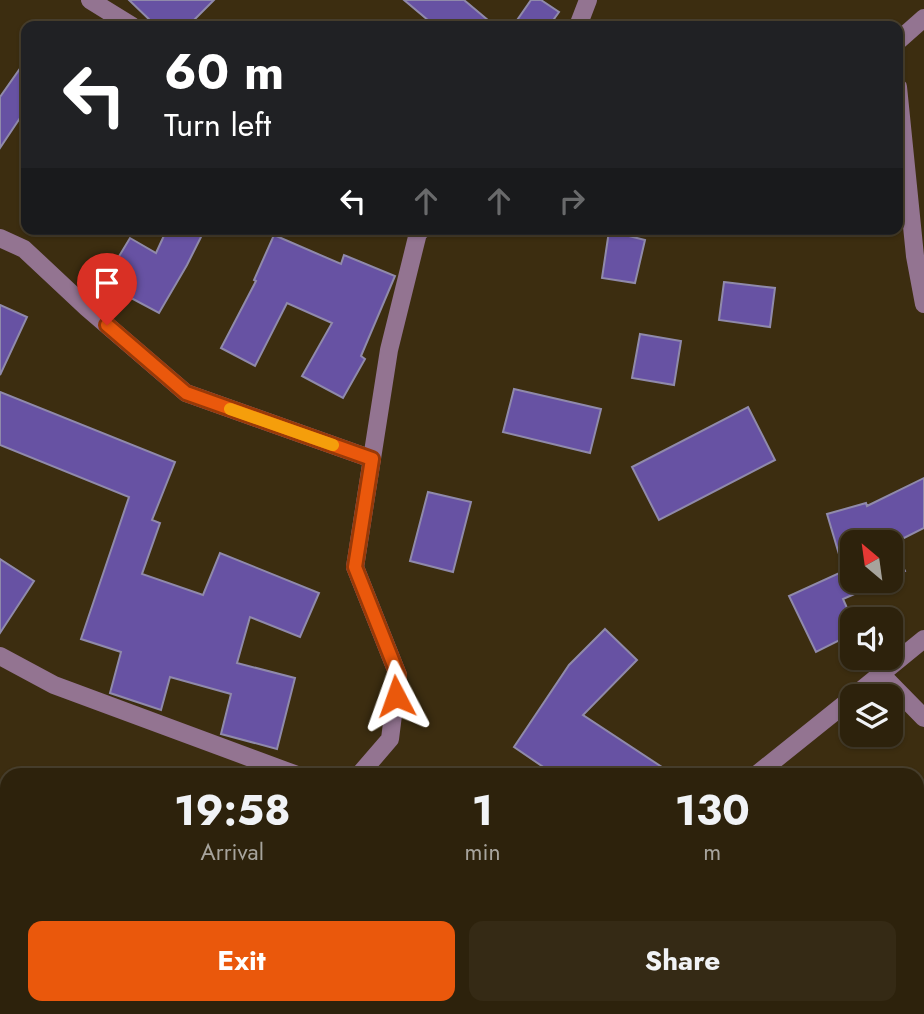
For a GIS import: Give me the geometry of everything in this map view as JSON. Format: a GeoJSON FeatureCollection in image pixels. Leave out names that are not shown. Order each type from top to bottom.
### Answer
{"type":"FeatureCollection","features":[{"type":"Feature","properties":{"kind":"street"},"geometry":{"type":"LineString","coordinates":[[90,0],[124,21]]}},
{"type":"Feature","properties":{"kind":"street"},"geometry":{"type":"LineString","coordinates":[[580,21],[588,0]]}},
{"type":"Feature","properties":{"kind":"street"},"geometry":{"type":"LineString","coordinates":[[903,37],[924,18]]}},
{"type":"Feature","properties":{"kind":"street"},"geometry":{"type":"LineString","coordinates":[[903,137],[915,256],[924,304]]}},
{"type":"Feature","properties":{"kind":"street"},"geometry":{"type":"LineString","coordinates":[[365,768],[390,739],[398,675],[355,567],[389,349],[418,235]]}},
{"type":"Feature","properties":{"kind":"street"},"geometry":{"type":"LineString","coordinates":[[0,238],[23,250],[186,393],[372,459]]}},
{"type":"Feature","properties":{"kind":"street"},"geometry":{"type":"LineString","coordinates":[[869,684],[924,639]]}},
{"type":"Feature","properties":{"kind":"street"},"geometry":{"type":"LineString","coordinates":[[0,656],[54,685],[278,768]]}},
{"type":"Feature","properties":{"kind":"street"},"geometry":{"type":"LineString","coordinates":[[881,674],[924,718]]}},
{"type":"Feature","properties":{"kind":"street"},"geometry":{"type":"LineString","coordinates":[[765,768],[840,707]]}},
{"type":"Feature","properties":{"kind":"building"},"geometry":{"type":"Polygon","coordinates":[[[129,0],[214,0],[193,21],[151,21],[129,0]]]}},
{"type":"Feature","properties":{"kind":"building"},"geometry":{"type":"Polygon","coordinates":[[[404,0],[464,0],[489,21],[429,21],[404,0]]]}},
{"type":"Feature","properties":{"kind":"building"},"geometry":{"type":"Polygon","coordinates":[[[531,0],[541,0],[559,12],[553,21],[516,21],[531,0]]]}},
{"type":"Feature","properties":{"kind":"building"},"geometry":{"type":"Polygon","coordinates":[[[21,67],[21,116],[0,148],[0,97],[21,67]]]}},
{"type":"Feature","properties":{"kind":"building"},"geometry":{"type":"Polygon","coordinates":[[[164,235],[202,235],[159,313],[103,283],[130,238],[156,253],[164,235]]]}},
{"type":"Feature","properties":{"kind":"building"},"geometry":{"type":"Polygon","coordinates":[[[274,235],[341,264],[344,255],[395,276],[361,356],[365,359],[343,398],[302,376],[332,323],[287,303],[255,366],[221,348],[256,281],[254,280],[274,235]]]}},
{"type":"Feature","properties":{"kind":"building"},"geometry":{"type":"Polygon","coordinates":[[[608,235],[625,235],[645,240],[635,283],[602,278],[608,235]]]}},
{"type":"Feature","properties":{"kind":"building"},"geometry":{"type":"Polygon","coordinates":[[[724,282],[775,288],[770,327],[719,320],[724,282]]]}},
{"type":"Feature","properties":{"kind":"building"},"geometry":{"type":"Polygon","coordinates":[[[0,305],[27,317],[0,375],[0,305]]]}},
{"type":"Feature","properties":{"kind":"building"},"geometry":{"type":"Polygon","coordinates":[[[640,334],[681,341],[674,385],[632,378],[640,334]]]}},
{"type":"Feature","properties":{"kind":"building"},"geometry":{"type":"Polygon","coordinates":[[[514,389],[601,409],[590,453],[503,432],[514,389]]]}},
{"type":"Feature","properties":{"kind":"building"},"geometry":{"type":"Polygon","coordinates":[[[0,392],[175,462],[152,520],[160,523],[142,574],[203,595],[220,553],[319,593],[300,637],[250,617],[237,663],[295,678],[277,749],[221,734],[231,694],[170,677],[161,710],[110,693],[121,652],[81,639],[129,497],[0,445],[0,392]]]}},
{"type":"Feature","properties":{"kind":"building"},"geometry":{"type":"Polygon","coordinates":[[[748,407],[775,460],[659,520],[632,467],[748,407]]]}},
{"type":"Feature","properties":{"kind":"building"},"geometry":{"type":"Polygon","coordinates":[[[924,478],[924,528],[903,538],[903,530],[840,530],[840,558],[827,514],[866,503],[867,506],[924,478]]]}},
{"type":"Feature","properties":{"kind":"building"},"geometry":{"type":"Polygon","coordinates":[[[428,492],[471,502],[453,572],[410,561],[428,492]]]}},
{"type":"Feature","properties":{"kind":"building"},"geometry":{"type":"Polygon","coordinates":[[[0,559],[34,581],[0,633],[0,559]]]}},
{"type":"Feature","properties":{"kind":"building"},"geometry":{"type":"Polygon","coordinates":[[[840,573],[840,593],[857,593],[843,599],[847,607],[840,607],[840,640],[816,652],[789,596],[840,573]]]}},
{"type":"Feature","properties":{"kind":"building"},"geometry":{"type":"Polygon","coordinates":[[[605,629],[637,660],[583,715],[663,768],[545,768],[514,747],[569,665],[605,629]]]}},
{"type":"Feature","properties":{"kind":"slow traffic"},"geometry":{"type":"LineString","coordinates":[[230,409],[333,445]]}},
{"type":"Feature","properties":{"kind":"route"},"geometry":{"type":"LineString","coordinates":[[107,325],[186,393],[372,459],[355,567],[398,675],[396,696]]}}]}
